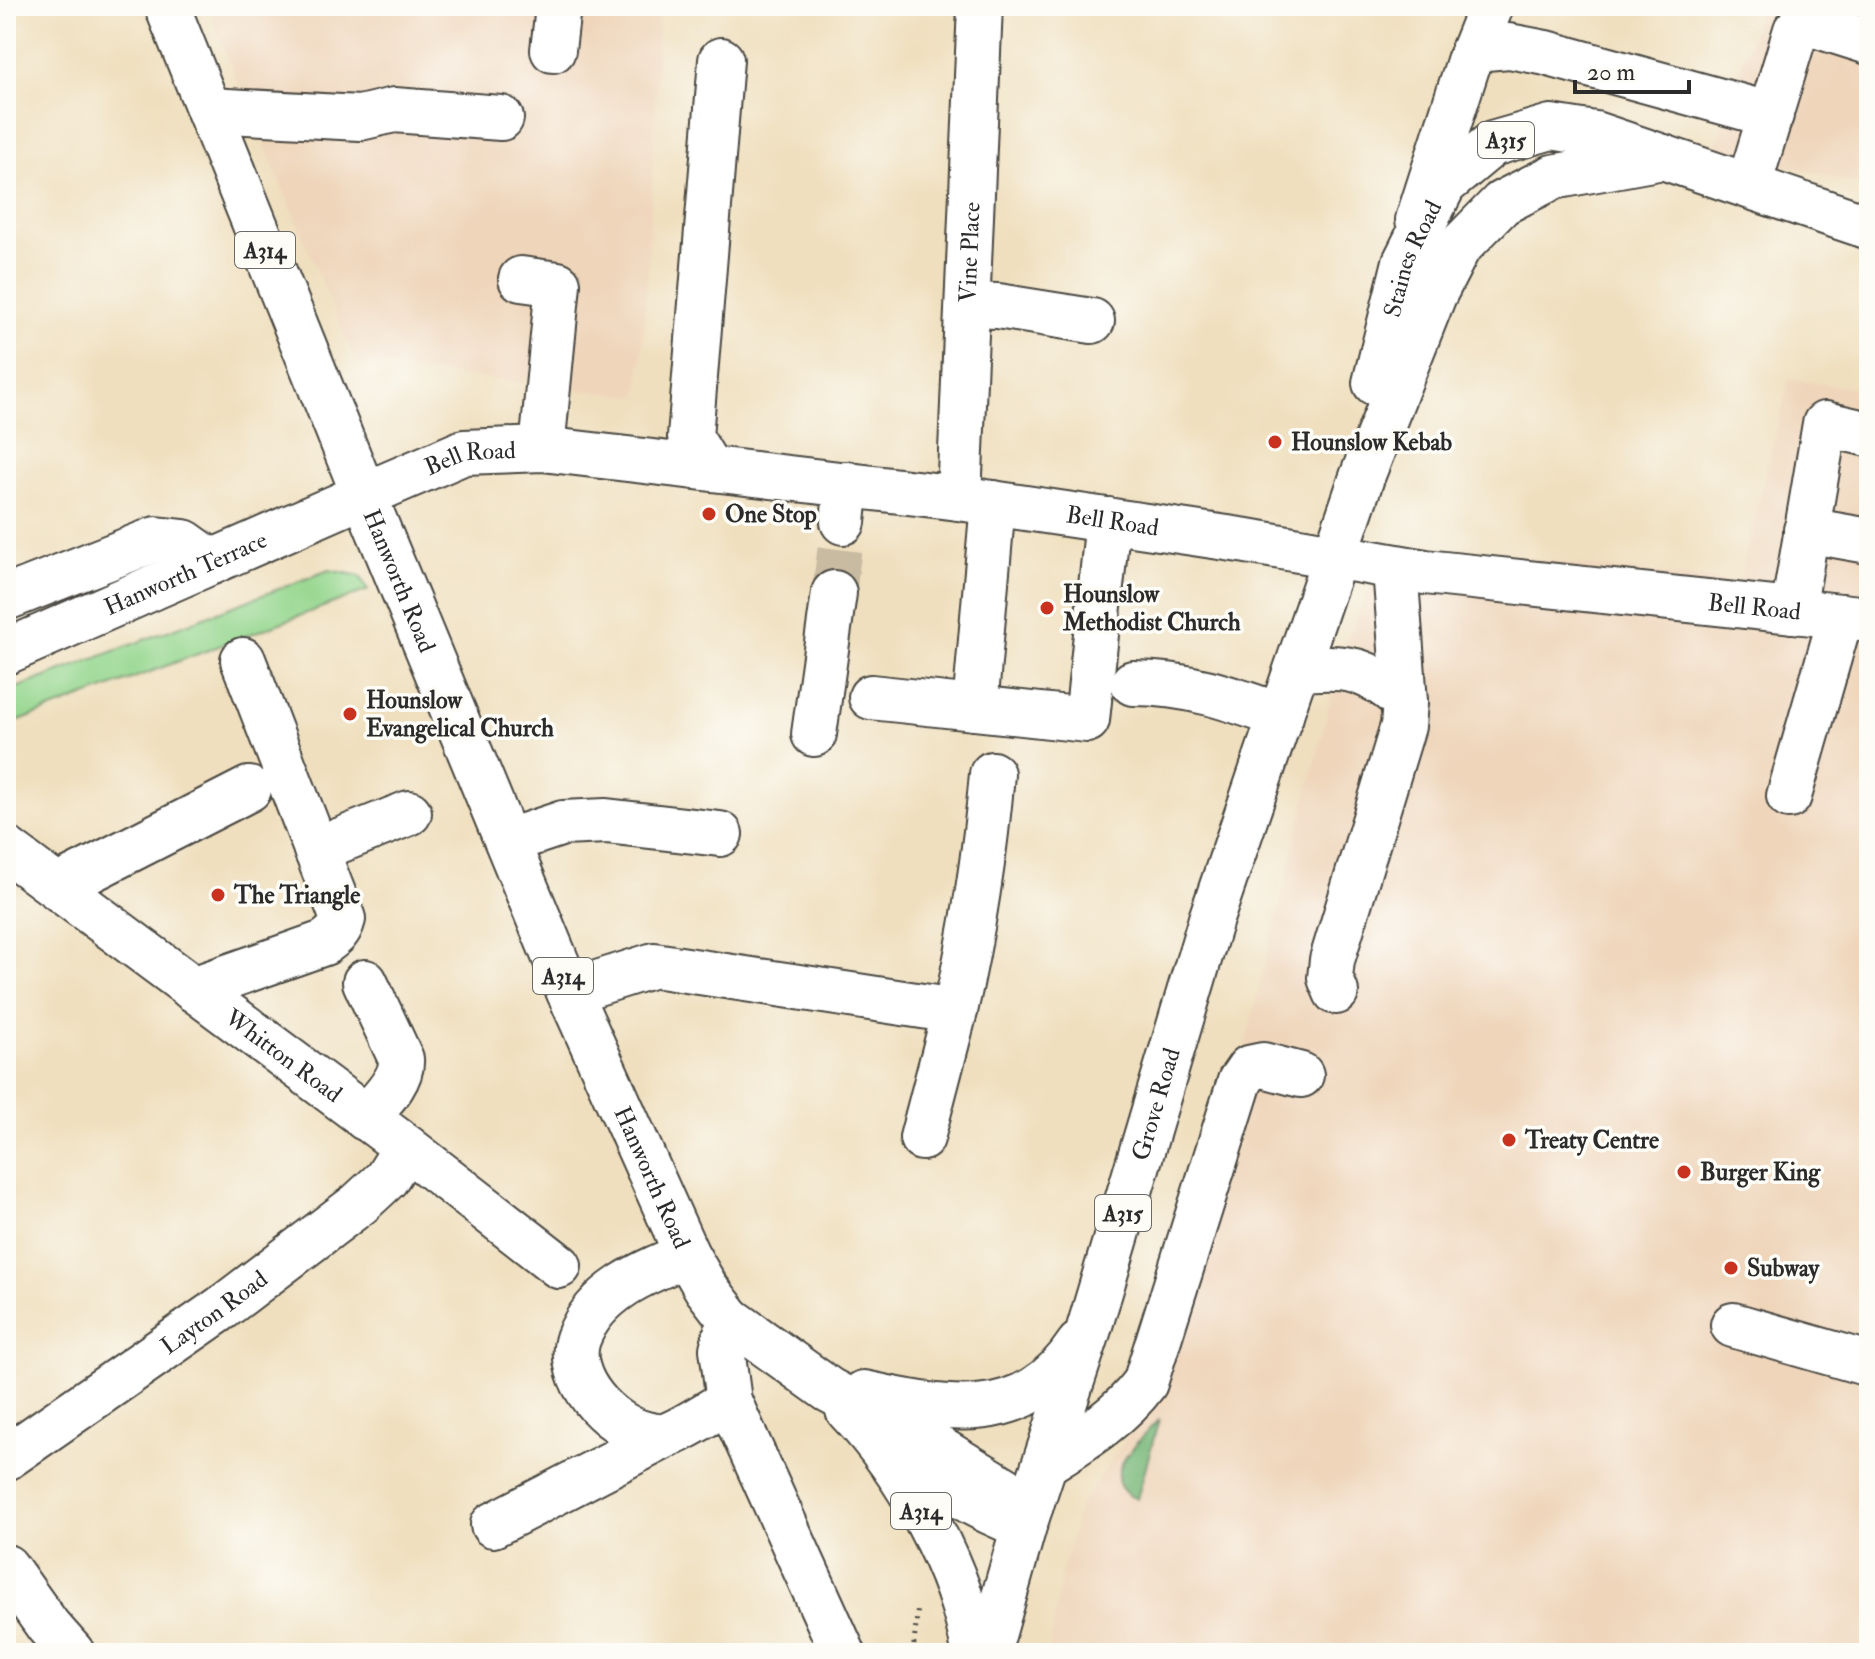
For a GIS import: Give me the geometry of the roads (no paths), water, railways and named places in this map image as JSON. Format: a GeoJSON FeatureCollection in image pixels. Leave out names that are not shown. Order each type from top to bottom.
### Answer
{"type":"FeatureCollection","features":[{"type":"Feature","properties":{"kind":"main road","name":"Hanworth Road"},"geometry":{"type":"LineString","coordinates":[[167,6],[569,992],[687,1255],[706,1288],[730,1319],[824,1386],[933,1445],[1027,1516]]}},
{"type":"Feature","properties":{"kind":"main road"},"geometry":{"type":"LineString","coordinates":[[552,6],[558,6],[553,50]]}},
{"type":"Feature","properties":{"kind":"main road","name":"Vine Place"},"geometry":{"type":"LineString","coordinates":[[975,708],[976,500],[968,305],[980,6]]}},
{"type":"Feature","properties":{"kind":"main road"},"geometry":{"type":"LineString","coordinates":[[1405,262],[1471,55],[1491,6]]}},
{"type":"Feature","properties":{"kind":"main road"},"geometry":{"type":"LineString","coordinates":[[1749,185],[1796,30],[1809,23],[1869,42]]}},
{"type":"Feature","properties":{"kind":"main road"},"geometry":{"type":"LineString","coordinates":[[1471,55],[1509,46],[1546,53],[1771,115]]}},
{"type":"Feature","properties":{"kind":"main road"},"geometry":{"type":"LineString","coordinates":[[1471,55],[1474,101],[1492,144]]}},
{"type":"Feature","properties":{"kind":"main road"},"geometry":{"type":"LineString","coordinates":[[688,456],[721,60]]}},
{"type":"Feature","properties":{"kind":"main road"},"geometry":{"type":"LineString","coordinates":[[209,110],[360,118],[394,110],[501,118]]}},
{"type":"Feature","properties":{"kind":"main road","name":"Staines Road"},"geometry":{"type":"LineString","coordinates":[[1362,477],[1376,374],[1405,262],[1444,184],[1492,144],[1551,127],[1595,134],[1869,227]]}},
{"type":"Feature","properties":{"kind":"main road","name":"Staines Road"},"geometry":{"type":"LineString","coordinates":[[1335,558],[1362,477],[1434,295],[1458,248],[1502,203],[1553,177],[1663,157]]}},
{"type":"Feature","properties":{"kind":"main road"},"geometry":{"type":"LineString","coordinates":[[521,279],[558,284],[542,449]]}},
{"type":"Feature","properties":{"kind":"main road"},"geometry":{"type":"LineString","coordinates":[[968,305],[998,306],[1092,321]]}},
{"type":"Feature","properties":{"kind":"main road"},"geometry":{"type":"LineString","coordinates":[[1793,611],[1825,424],[1869,434]]}},
{"type":"Feature","properties":{"kind":"main road","name":"Bell Road"},"geometry":{"type":"LineString","coordinates":[[364,495],[464,452],[542,449],[688,456],[845,503],[976,500],[1247,541],[1395,568],[1855,618]]}},
{"type":"Feature","properties":{"kind":"main road","name":"Hanworth Terrace"},"geometry":{"type":"LineString","coordinates":[[6,652],[364,495]]}},
{"type":"Feature","properties":{"kind":"main road"},"geometry":{"type":"LineString","coordinates":[[871,697],[1087,720],[1108,520]]}},
{"type":"Feature","properties":{"kind":"main road"},"geometry":{"type":"LineString","coordinates":[[1806,530],[1869,541]]}},
{"type":"Feature","properties":{"kind":"main road"},"geometry":{"type":"LineString","coordinates":[[6,598],[156,539],[184,542],[212,562]]}},
{"type":"Feature","properties":{"kind":"main road","name":"Grove Road"},"geometry":{"type":"LineString","coordinates":[[988,1653],[1027,1516],[1089,1329],[1211,919],[1335,558]]}},
{"type":"Feature","properties":{"kind":"main road"},"geometry":{"type":"LineString","coordinates":[[1336,992],[1330,978],[1332,960],[1403,726],[1405,702],[1395,568]]}},
{"type":"Feature","properties":{"kind":"main road"},"geometry":{"type":"LineString","coordinates":[[814,734],[834,593]]}},
{"type":"Feature","properties":{"kind":"main road"},"geometry":{"type":"LineString","coordinates":[[1789,796],[1855,618]]}},
{"type":"Feature","properties":{"kind":"main road"},"geometry":{"type":"LineString","coordinates":[[193,989],[324,943],[334,936],[343,919],[243,660]]}},
{"type":"Feature","properties":{"kind":"main road"},"geometry":{"type":"LineString","coordinates":[[1297,670],[1330,666],[1360,672],[1385,683],[1405,702]]}},
{"type":"Feature","properties":{"kind":"main road"},"geometry":{"type":"LineString","coordinates":[[1133,683],[1164,683],[1213,692],[1281,716]]}},
{"type":"Feature","properties":{"kind":"main road"},"geometry":{"type":"LineString","coordinates":[[922,1138],[975,925],[986,850],[992,774]]}},
{"type":"Feature","properties":{"kind":"main road"},"geometry":{"type":"LineString","coordinates":[[59,886],[249,789]]}},
{"type":"Feature","properties":{"kind":"main road"},"geometry":{"type":"LineString","coordinates":[[316,850],[409,813]]}},
{"type":"Feature","properties":{"kind":"main road"},"geometry":{"type":"LineString","coordinates":[[509,841],[563,823],[606,821],[720,834]]}},
{"type":"Feature","properties":{"kind":"main road","name":"Whitton Road"},"geometry":{"type":"LineString","coordinates":[[6,849],[406,1147],[559,1266]]}},
{"type":"Feature","properties":{"kind":"main road"},"geometry":{"type":"LineString","coordinates":[[569,992],[654,965],[955,1011]]}},
{"type":"Feature","properties":{"kind":"main road"},"geometry":{"type":"LineString","coordinates":[[365,982],[401,1059],[402,1068],[389,1090],[365,1118]]}},
{"type":"Feature","properties":{"kind":"main road"},"geometry":{"type":"LineString","coordinates":[[1046,1463],[1116,1415],[1145,1383],[1240,1081],[1249,1068],[1263,1065],[1301,1075]]}},
{"type":"Feature","properties":{"kind":"main road","name":"Layton Road"},"geometry":{"type":"LineString","coordinates":[[6,1458],[222,1308],[359,1204],[386,1179],[406,1147]]}},
{"type":"Feature","properties":{"kind":"main road"},"geometry":{"type":"LineString","coordinates":[[663,1437],[618,1424],[606,1414],[587,1388],[575,1356],[579,1338],[606,1299],[627,1282],[687,1255]]}},
{"type":"Feature","properties":{"kind":"main road"},"geometry":{"type":"LineString","coordinates":[[730,1319],[722,1349],[729,1401],[843,1653]]}},
{"type":"Feature","properties":{"kind":"main road"},"geometry":{"type":"LineString","coordinates":[[1733,1325],[1869,1364]]}},
{"type":"Feature","properties":{"kind":"main road"},"geometry":{"type":"LineString","coordinates":[[824,1386],[931,1406],[968,1408],[1001,1404],[1020,1399],[1051,1376],[1089,1329]]}},
{"type":"Feature","properties":{"kind":"main road","name":"Hanworth Road"},"geometry":{"type":"LineString","coordinates":[[824,1386],[873,1435],[922,1512],[947,1563],[970,1624],[974,1653]]}},
{"type":"Feature","properties":{"kind":"main road"},"geometry":{"type":"LineString","coordinates":[[493,1525],[729,1401]]}},
{"type":"Feature","properties":{"kind":"main road"},"geometry":{"type":"LineString","coordinates":[[873,1435],[942,1486],[980,1508],[1027,1516]]}},
{"type":"Feature","properties":{"kind":"main road"},"geometry":{"type":"LineString","coordinates":[[6,1567],[48,1626],[72,1653]]}},
{"type":"Feature","properties":{"kind":"tunnel"},"geometry":{"type":"LineString","coordinates":[[834,593],[843,522]]}},
{"type":"Feature","properties":{"kind":"place","name":"Hounslow Kebab"},"geometry":{"type":"Point","coordinates":[1275,442]}},
{"type":"Feature","properties":{"kind":"place","name":"One Stop"},"geometry":{"type":"Point","coordinates":[709,514]}},
{"type":"Feature","properties":{"kind":"place","name":"Hounslow Methodist Church"},"geometry":{"type":"Point","coordinates":[1047,608]}},
{"type":"Feature","properties":{"kind":"place","name":"Hounslow Evangelical Church"},"geometry":{"type":"Point","coordinates":[350,714]}},
{"type":"Feature","properties":{"kind":"place","name":"The Triangle"},"geometry":{"type":"Point","coordinates":[218,895]}},
{"type":"Feature","properties":{"kind":"place","name":"Treaty Centre"},"geometry":{"type":"Point","coordinates":[1509,1140]}},
{"type":"Feature","properties":{"kind":"place","name":"Burger King"},"geometry":{"type":"Point","coordinates":[1684,1172]}},
{"type":"Feature","properties":{"kind":"place","name":"Subway"},"geometry":{"type":"Point","coordinates":[1731,1268]}}]}
